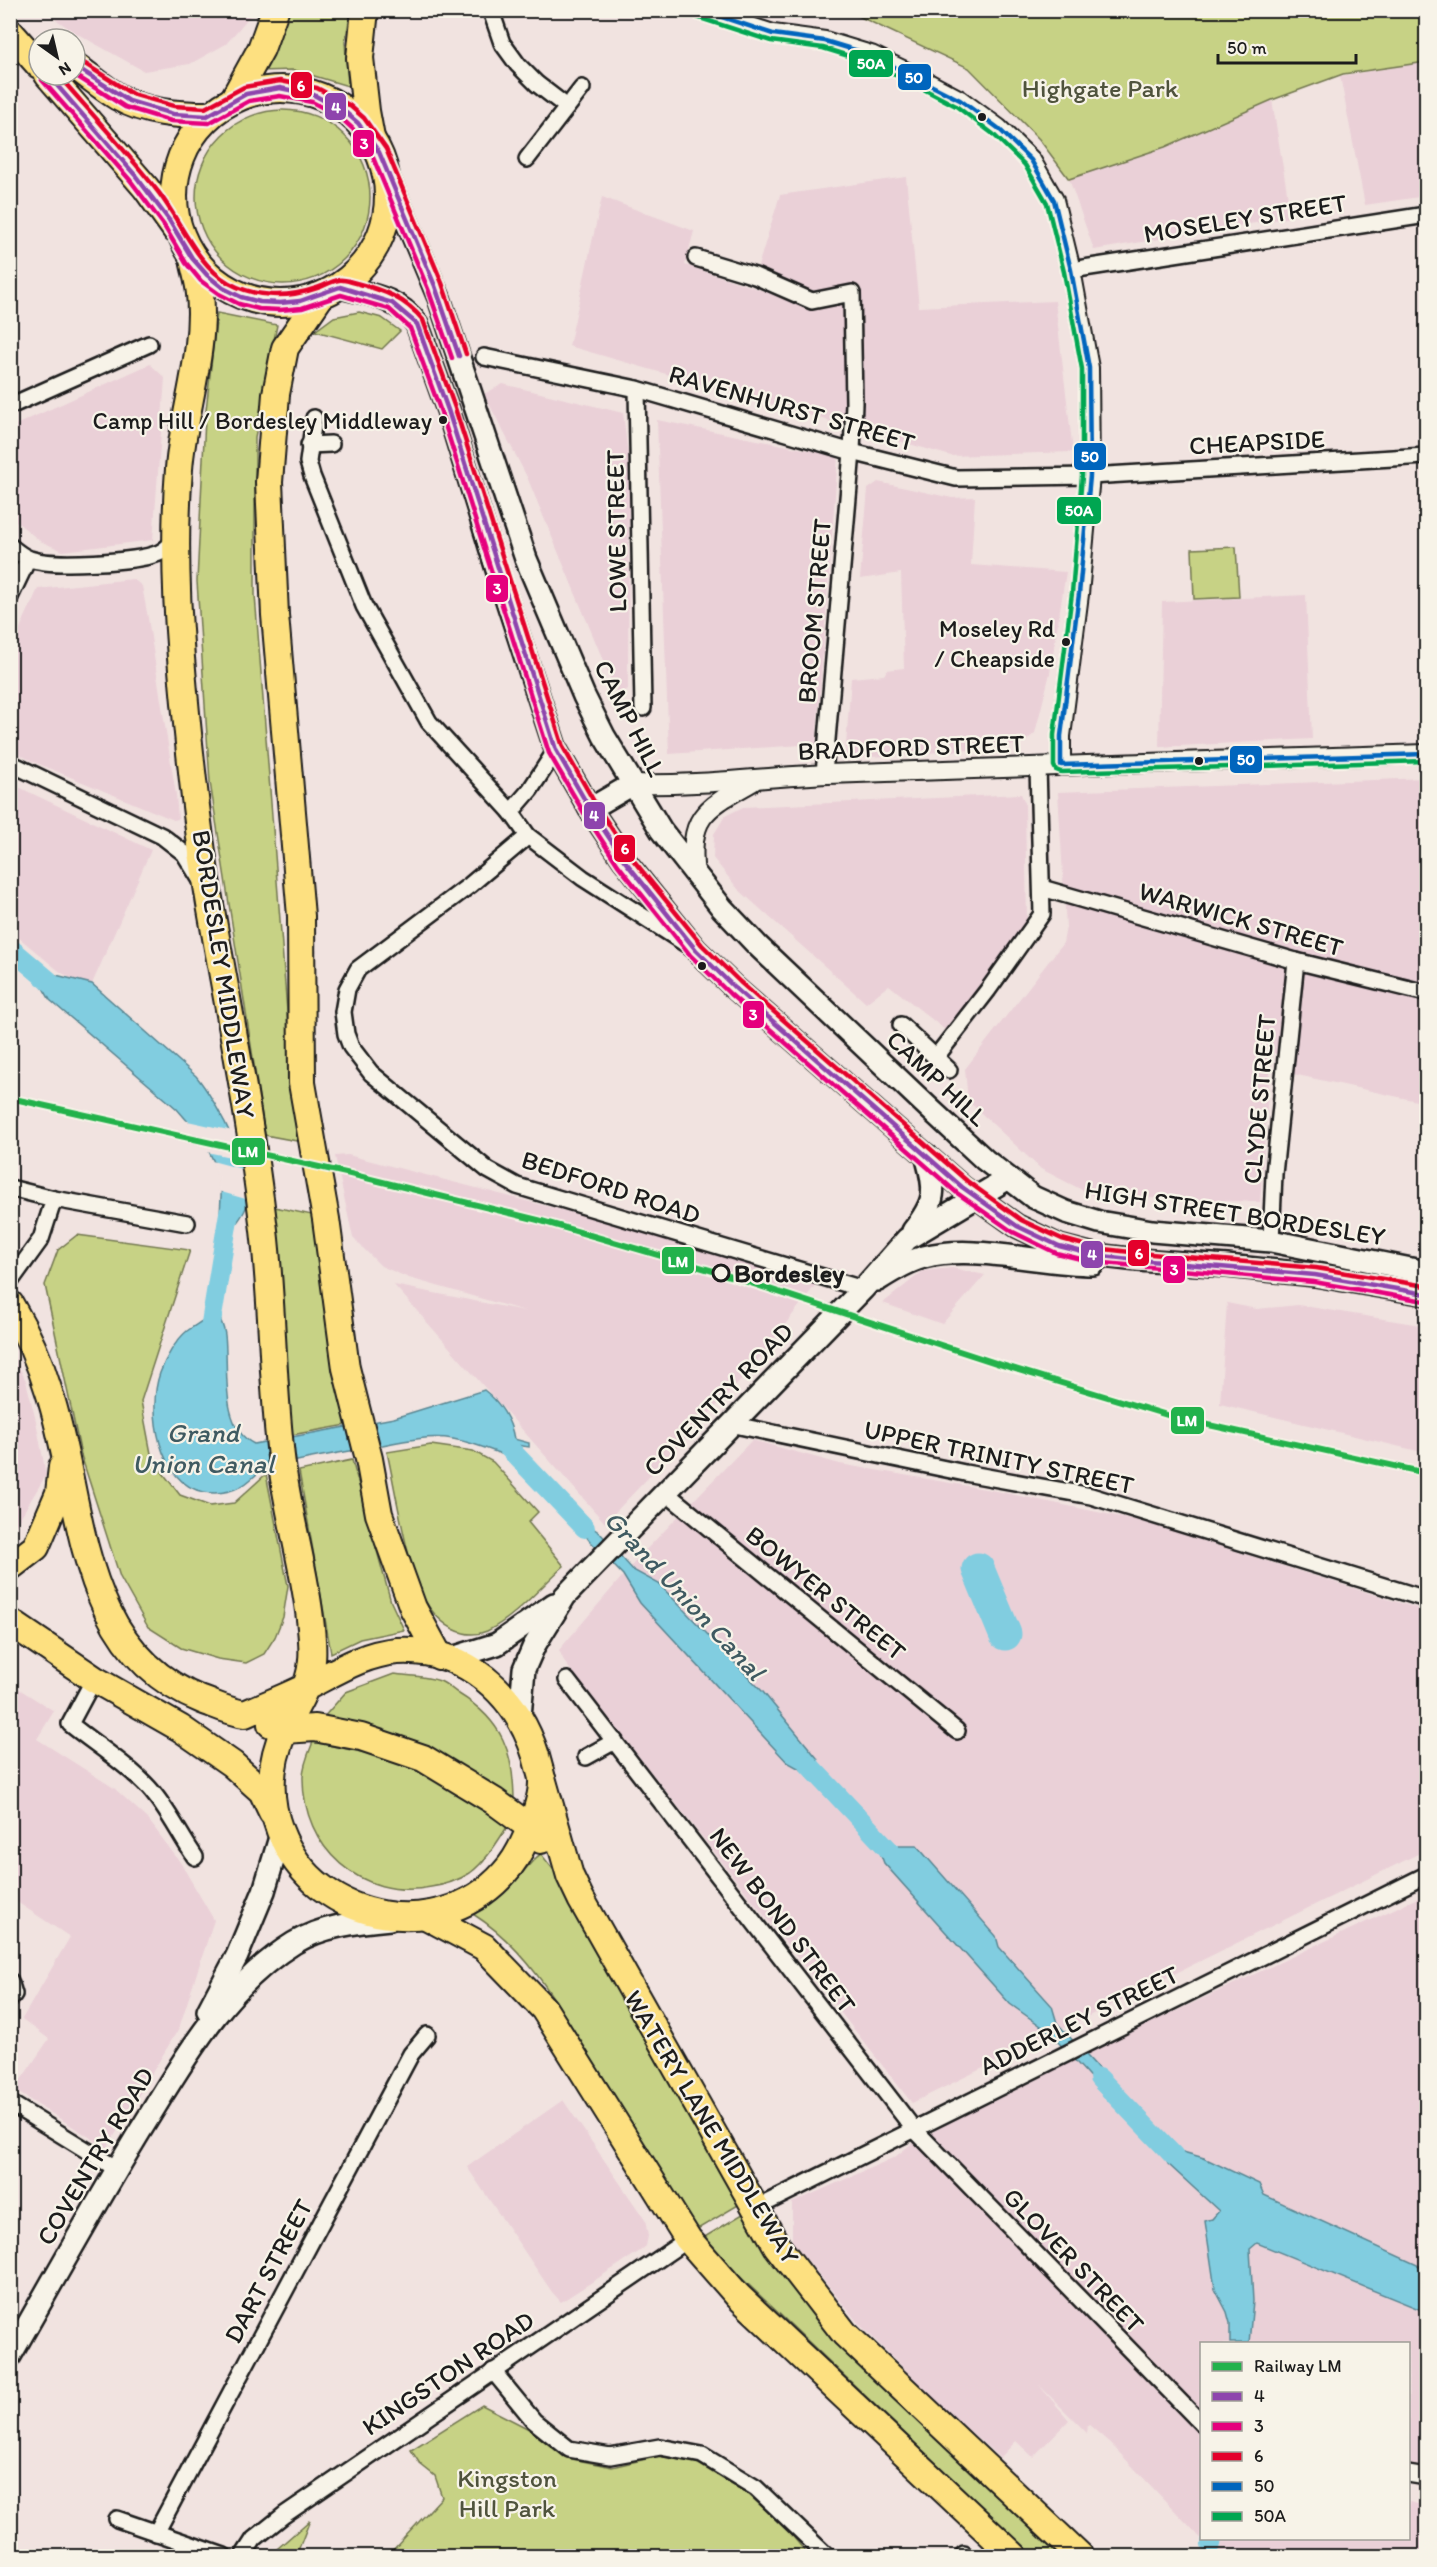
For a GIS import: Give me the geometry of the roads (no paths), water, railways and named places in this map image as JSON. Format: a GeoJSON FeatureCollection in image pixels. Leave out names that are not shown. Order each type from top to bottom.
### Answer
{"type":"FeatureCollection","features":[{"type":"Feature","properties":{"kind":"highway"},"geometry":{"type":"LineString","coordinates":[[233,100],[261,49],[275,10]]}},
{"type":"Feature","properties":{"kind":"highway"},"geometry":{"type":"LineString","coordinates":[[10,21],[27,33]]}},
{"type":"Feature","properties":{"kind":"highway"},"geometry":{"type":"LineString","coordinates":[[363,23],[360,58],[366,111],[371,138],[384,167],[388,186],[388,205],[381,234],[368,260],[355,274],[330,292],[285,348],[276,394],[269,483],[274,615],[301,916],[302,1083],[326,1219],[346,1368],[369,1459],[379,1514],[414,1608],[444,1657]]}},
{"type":"Feature","properties":{"kind":"highway"},"geometry":{"type":"LineString","coordinates":[[10,32],[27,51]]}},
{"type":"Feature","properties":{"kind":"highway"},"geometry":{"type":"LineString","coordinates":[[87,75],[117,97],[146,109],[178,115],[209,116]]}},
{"type":"Feature","properties":{"kind":"highway"},"geometry":{"type":"LineString","coordinates":[[58,87],[146,188],[212,280],[236,295],[264,303],[292,304],[330,292]]}},
{"type":"Feature","properties":{"kind":"highway"},"geometry":{"type":"LineString","coordinates":[[187,248],[173,205],[176,172],[188,141],[209,116],[233,100],[262,90],[294,89],[324,98],[351,114],[371,138]]}},
{"type":"Feature","properties":{"kind":"highway","name":"BORDESLEY MIDDLEWAY"},"geometry":{"type":"LineString","coordinates":[[187,248],[200,295],[200,322],[190,404],[179,465],[177,538],[181,649],[190,755],[210,901],[229,1005],[264,1232],[278,1427],[283,1470],[310,1615],[313,1654],[306,1687],[284,1730],[271,1777],[272,1801],[279,1829]]}},
{"type":"Feature","properties":{"kind":"highway"},"geometry":{"type":"LineString","coordinates":[[10,1304],[19,1319],[49,1392],[90,1564],[108,1615],[124,1640],[147,1667],[167,1683],[191,1695],[284,1730],[315,1728],[361,1737],[423,1758],[460,1779],[531,1828],[570,1876]]}},
{"type":"Feature","properties":{"kind":"highway"},"geometry":{"type":"LineString","coordinates":[[10,1567],[36,1547],[60,1493],[64,1451]]}},
{"type":"Feature","properties":{"kind":"highway"},"geometry":{"type":"LineString","coordinates":[[10,1622],[94,1679],[180,1728],[232,1764],[262,1791],[290,1853],[319,1887],[356,1909],[400,1918],[426,1916],[464,1904],[497,1880],[521,1849],[531,1828],[542,1778]]}},
{"type":"Feature","properties":{"kind":"highway","name":"WATERY LANE MIDDLEWAY"},"geometry":{"type":"LineString","coordinates":[[245,1714],[371,1655],[414,1651],[444,1657],[466,1666],[490,1682],[510,1702],[531,1741],[570,1876],[595,1926],[777,2246],[845,2334],[984,2468],[1080,2556]]}},
{"type":"Feature","properties":{"kind":"highway"},"geometry":{"type":"LineString","coordinates":[[426,1916],[484,1947],[544,2009],[688,2239],[738,2296],[1014,2556]]}},
{"type":"Feature","properties":{"kind":"main road","name":"CAMP HILL"},"geometry":{"type":"LineString","coordinates":[[384,167],[439,298],[526,559],[584,696],[661,830],[694,875],[758,946],[906,1087],[1007,1179]]}},
{"type":"Feature","properties":{"kind":"main road"},"geometry":{"type":"LineString","coordinates":[[330,292],[392,301],[408,313],[417,324],[448,410],[556,750],[590,809],[624,860],[696,950],[735,988],[977,1198]]}},
{"type":"Feature","properties":{"kind":"main road"},"geometry":{"type":"LineString","coordinates":[[590,809],[633,784]]}},
{"type":"Feature","properties":{"kind":"main road","name":"COVENTRY ROAD"},"geometry":{"type":"LineString","coordinates":[[520,1717],[524,1669],[534,1646],[566,1596],[863,1289],[908,1239],[932,1202],[933,1178],[926,1155]]}},
{"type":"Feature","properties":{"kind":"main road","name":"COVENTRY ROAD"},"geometry":{"type":"LineString","coordinates":[[908,1239],[1007,1179]]}},
{"type":"Feature","properties":{"kind":"main road","name":"HIGH STREET BORDESLEY"},"geometry":{"type":"LineString","coordinates":[[1007,1179],[1033,1197],[1066,1212],[1099,1222],[1152,1231],[1271,1241],[1426,1272]]}},
{"type":"Feature","properties":{"kind":"main road","name":"HIGH STREET BORDESLEY"},"geometry":{"type":"LineString","coordinates":[[977,1198],[1017,1226],[1059,1246],[1094,1255],[1315,1275],[1426,1294]]}},
{"type":"Feature","properties":{"kind":"main road"},"geometry":{"type":"LineString","coordinates":[[863,1289],[893,1270],[922,1257],[947,1253],[1091,1264],[1138,1260]]}},
{"type":"Feature","properties":{"kind":"main road","name":"COVENTRY ROAD"},"geometry":{"type":"LineString","coordinates":[[444,1657],[497,1644],[566,1596]]}},
{"type":"Feature","properties":{"kind":"main road","name":"COVENTRY ROAD"},"geometry":{"type":"LineString","coordinates":[[192,2047],[215,1995],[237,1956],[260,1902],[279,1829]]}},
{"type":"Feature","properties":{"kind":"main road","name":"COVENTRY ROAD"},"geometry":{"type":"LineString","coordinates":[[10,2356],[117,2169],[192,2047],[231,1995],[296,1942],[351,1923],[400,1918]]}},
{"type":"Feature","properties":{"kind":"street"},"geometry":{"type":"LineString","coordinates":[[494,10],[492,14],[502,43],[507,50],[537,84],[567,107]]}},
{"type":"Feature","properties":{"kind":"street"},"geometry":{"type":"LineString","coordinates":[[699,10],[773,34],[825,41],[871,56],[960,100],[998,128],[1031,160],[1054,200],[1071,270],[1089,368],[1090,476],[1079,594],[1060,736],[1061,765]]}},
{"type":"Feature","properties":{"kind":"street"},"geometry":{"type":"LineString","coordinates":[[527,159],[582,88]]}},
{"type":"Feature","properties":{"kind":"street","name":"MOSELEY STREET"},"geometry":{"type":"LineString","coordinates":[[1071,270],[1426,214]]}},
{"type":"Feature","properties":{"kind":"street","name":"BROOM STREET"},"geometry":{"type":"LineString","coordinates":[[696,258],[755,276],[812,301],[852,292],[854,404],[852,452],[825,774]]}},
{"type":"Feature","properties":{"kind":"street"},"geometry":{"type":"LineString","coordinates":[[10,406],[149,344]]}},
{"type":"Feature","properties":{"kind":"street","name":"RAVENHURST STREET"},"geometry":{"type":"LineString","coordinates":[[484,357],[637,389],[852,452],[956,478],[1090,476]]}},
{"type":"Feature","properties":{"kind":"street","name":"LOWE STREET"},"geometry":{"type":"LineString","coordinates":[[637,389],[643,708]]}},
{"type":"Feature","properties":{"kind":"street"},"geometry":{"type":"LineString","coordinates":[[314,418],[308,462],[312,476],[364,606],[429,722],[511,812],[528,836],[583,878],[696,950]]}},
{"type":"Feature","properties":{"kind":"street"},"geometry":{"type":"LineString","coordinates":[[309,445],[331,444]]}},
{"type":"Feature","properties":{"kind":"street","name":"CHEAPSIDE"},"geometry":{"type":"LineString","coordinates":[[1090,476],[1426,456]]}},
{"type":"Feature","properties":{"kind":"street"},"geometry":{"type":"LineString","coordinates":[[10,546],[28,559],[46,562],[143,558],[161,552],[177,538]]}},
{"type":"Feature","properties":{"kind":"street"},"geometry":{"type":"LineString","coordinates":[[10,597],[28,559]]}},
{"type":"Feature","properties":{"kind":"street"},"geometry":{"type":"LineString","coordinates":[[511,812],[530,790],[556,750]]}},
{"type":"Feature","properties":{"kind":"street","name":"BRADFORD STREET"},"geometry":{"type":"LineString","coordinates":[[633,784],[677,785],[825,774],[1061,765],[1426,754]]}},
{"type":"Feature","properties":{"kind":"street"},"geometry":{"type":"LineString","coordinates":[[10,763],[162,836],[184,853],[195,867],[210,901]]}},
{"type":"Feature","properties":{"kind":"street"},"geometry":{"type":"LineString","coordinates":[[936,1057],[988,990],[1042,914],[1038,767]]}},
{"type":"Feature","properties":{"kind":"street","name":"BRADFORD STREET"},"geometry":{"type":"LineString","coordinates":[[694,875],[692,851],[695,828],[712,805],[756,780]]}},
{"type":"Feature","properties":{"kind":"street","name":"BEDFORD ROAD"},"geometry":{"type":"LineString","coordinates":[[528,836],[470,885],[358,969],[346,989],[343,1012],[346,1034],[351,1047],[370,1073],[488,1170],[517,1186],[863,1289]]}},
{"type":"Feature","properties":{"kind":"street","name":"WARWICK STREET"},"geometry":{"type":"LineString","coordinates":[[1042,888],[1296,961],[1426,993]]}},
{"type":"Feature","properties":{"kind":"street","name":"CLYDE STREET"},"geometry":{"type":"LineString","coordinates":[[1271,1241],[1274,1174],[1296,961]]}},
{"type":"Feature","properties":{"kind":"street"},"geometry":{"type":"LineString","coordinates":[[900,1025],[949,1070]]}},
{"type":"Feature","properties":{"kind":"street"},"geometry":{"type":"LineString","coordinates":[[10,1188],[187,1223]]}},
{"type":"Feature","properties":{"kind":"street"},"geometry":{"type":"LineString","coordinates":[[10,1282],[41,1239],[54,1198]]}},
{"type":"Feature","properties":{"kind":"street","name":"UPPER TRINITY STREET"},"geometry":{"type":"LineString","coordinates":[[730,1424],[965,1473],[1092,1496],[1426,1599]]}},
{"type":"Feature","properties":{"kind":"street","name":"BOWYER STREET"},"geometry":{"type":"LineString","coordinates":[[665,1492],[957,1731]]}},
{"type":"Feature","properties":{"kind":"street"},"geometry":{"type":"LineString","coordinates":[[94,1679],[70,1724],[148,1786],[170,1814],[179,1834],[195,1857]]}},
{"type":"Feature","properties":{"kind":"street","name":"NEW BOND STREET"},"geometry":{"type":"LineString","coordinates":[[567,1680],[913,2128]]}},
{"type":"Feature","properties":{"kind":"street"},"geometry":{"type":"LineString","coordinates":[[586,1756],[615,1741]]}},
{"type":"Feature","properties":{"kind":"street","name":"ADDERLEY STREET"},"geometry":{"type":"LineString","coordinates":[[754,2209],[1426,1875]]}},
{"type":"Feature","properties":{"kind":"street"},"geometry":{"type":"LineString","coordinates":[[10,1981],[14,1994],[10,2000]]}},
{"type":"Feature","properties":{"kind":"street","name":"DART STREET"},"geometry":{"type":"LineString","coordinates":[[156,2533],[411,2054],[427,2035]]}},
{"type":"Feature","properties":{"kind":"street"},"geometry":{"type":"LineString","coordinates":[[10,2103],[117,2169]]}},
{"type":"Feature","properties":{"kind":"street","name":"GLOVER STREET"},"geometry":{"type":"LineString","coordinates":[[913,2128],[1200,2422]]}},
{"type":"Feature","properties":{"kind":"street","name":"KINGSTON ROAD"},"geometry":{"type":"LineString","coordinates":[[243,2556],[254,2539],[284,2515],[688,2239]]}},
{"type":"Feature","properties":{"kind":"street"},"geometry":{"type":"LineString","coordinates":[[493,2371],[534,2421],[568,2449],[610,2456],[660,2447],[702,2455],[756,2488],[828,2556]]}},
{"type":"Feature","properties":{"kind":"street"},"geometry":{"type":"LineString","coordinates":[[1410,2474],[1426,2477]]}},
{"type":"Feature","properties":{"kind":"street"},"geometry":{"type":"LineString","coordinates":[[117,2519],[224,2556]]}},
{"type":"Feature","properties":{"kind":"water"},"geometry":{"type":"Polygon","coordinates":[[[29,964],[48,973],[92,984],[196,1076],[205,1087],[234,1141],[246,1181],[248,1198],[244,1212],[225,1239],[220,1215],[222,1179],[203,1139],[177,1109],[50,1000],[29,964]]]}},
{"type":"Feature","properties":{"kind":"water","name":"Grand Union Canal"},"geometry":{"type":"Polygon","coordinates":[[[215,1303],[225,1335],[230,1411],[243,1436],[254,1444],[394,1418],[484,1390],[504,1412],[514,1439],[529,1443],[529,1447],[516,1445],[522,1462],[462,1441],[421,1438],[277,1465],[259,1472],[245,1484],[228,1491],[210,1493],[188,1486],[176,1475],[166,1460],[160,1443],[156,1424],[156,1388],[162,1368],[175,1345],[187,1331],[207,1317],[215,1303]]]}},
{"type":"Feature","properties":{"kind":"water"},"geometry":{"type":"Polygon","coordinates":[[[566,1509],[600,1533],[633,1570],[659,1584],[763,1692],[817,1758],[827,1784],[787,1762],[640,1603],[623,1575],[589,1540],[566,1509]]]}},
{"type":"Feature","properties":{"kind":"water"},"geometry":{"type":"Polygon","coordinates":[[[872,1831],[899,1846],[917,1846],[996,1936],[999,1947],[1052,2006],[1057,2023],[1107,2078],[1112,2092],[1097,2085],[1048,2031],[1010,2004],[884,1863],[872,1831]]]}},
{"type":"Feature","properties":{"kind":"water"},"geometry":{"type":"Polygon","coordinates":[[[1156,2139],[1169,2148],[1204,2158],[1259,2184],[1264,2195],[1426,2269],[1426,2312],[1257,2243],[1250,2249],[1253,2301],[1249,2342],[1230,2342],[1230,2323],[1227,2312],[1215,2289],[1205,2221],[1212,2219],[1219,2211],[1168,2164],[1156,2139]]]}},
{"type":"Feature","properties":{"kind":"waterway","name":"Grand Union Canal"},"geometry":{"type":"LineString","coordinates":[[10,948],[49,981]]}},
{"type":"Feature","properties":{"kind":"waterway","name":"Grand Union Canal"},"geometry":{"type":"LineString","coordinates":[[210,1329],[229,1213]]}},
{"type":"Feature","properties":{"kind":"waterway","name":"Grand Union Canal"},"geometry":{"type":"LineString","coordinates":[[504,1443],[585,1528]]}},
{"type":"Feature","properties":{"kind":"waterway"},"geometry":{"type":"LineString","coordinates":[[978,1569],[1005,1634]]}},
{"type":"Feature","properties":{"kind":"waterway","name":"Grand Union Canal"},"geometry":{"type":"LineString","coordinates":[[809,1765],[890,1851]]}},
{"type":"Feature","properties":{"kind":"waterway","name":"Grand Union Canal"},"geometry":{"type":"LineString","coordinates":[[1099,2078],[1174,2156]]}},
{"type":"Feature","properties":{"kind":"waterway","name":"Grand Union Canal"},"geometry":{"type":"LineString","coordinates":[[1211,2544],[1212,2540]]}},
{"type":"Feature","properties":{"kind":"rail line","name":"LM"},"geometry":{"type":"LineString","coordinates":[[10,1098],[346,1173],[538,1220],[720,1273],[1002,1365],[1177,1418],[1426,1473]]}},
{"type":"Feature","properties":{"kind":"place","name":"Camp Hill / Bordesley Middleway"},"geometry":{"type":"Point","coordinates":[443,420]}},
{"type":"Feature","properties":{"kind":"place","name":"Moseley Rd / Cheapside"},"geometry":{"type":"Point","coordinates":[1066,642]}},
{"type":"Feature","properties":{"kind":"place","name":"Bordesley"},"geometry":{"type":"Point","coordinates":[721,1273]}},
{"type":"Feature","properties":{"kind":"park label","name":"Highgate Park"},"geometry":{"type":"Point","coordinates":[1100,88]}},
{"type":"Feature","properties":{"kind":"park label","name":"Kingston Hill Park"},"geometry":{"type":"Point","coordinates":[507,2493]}}]}
